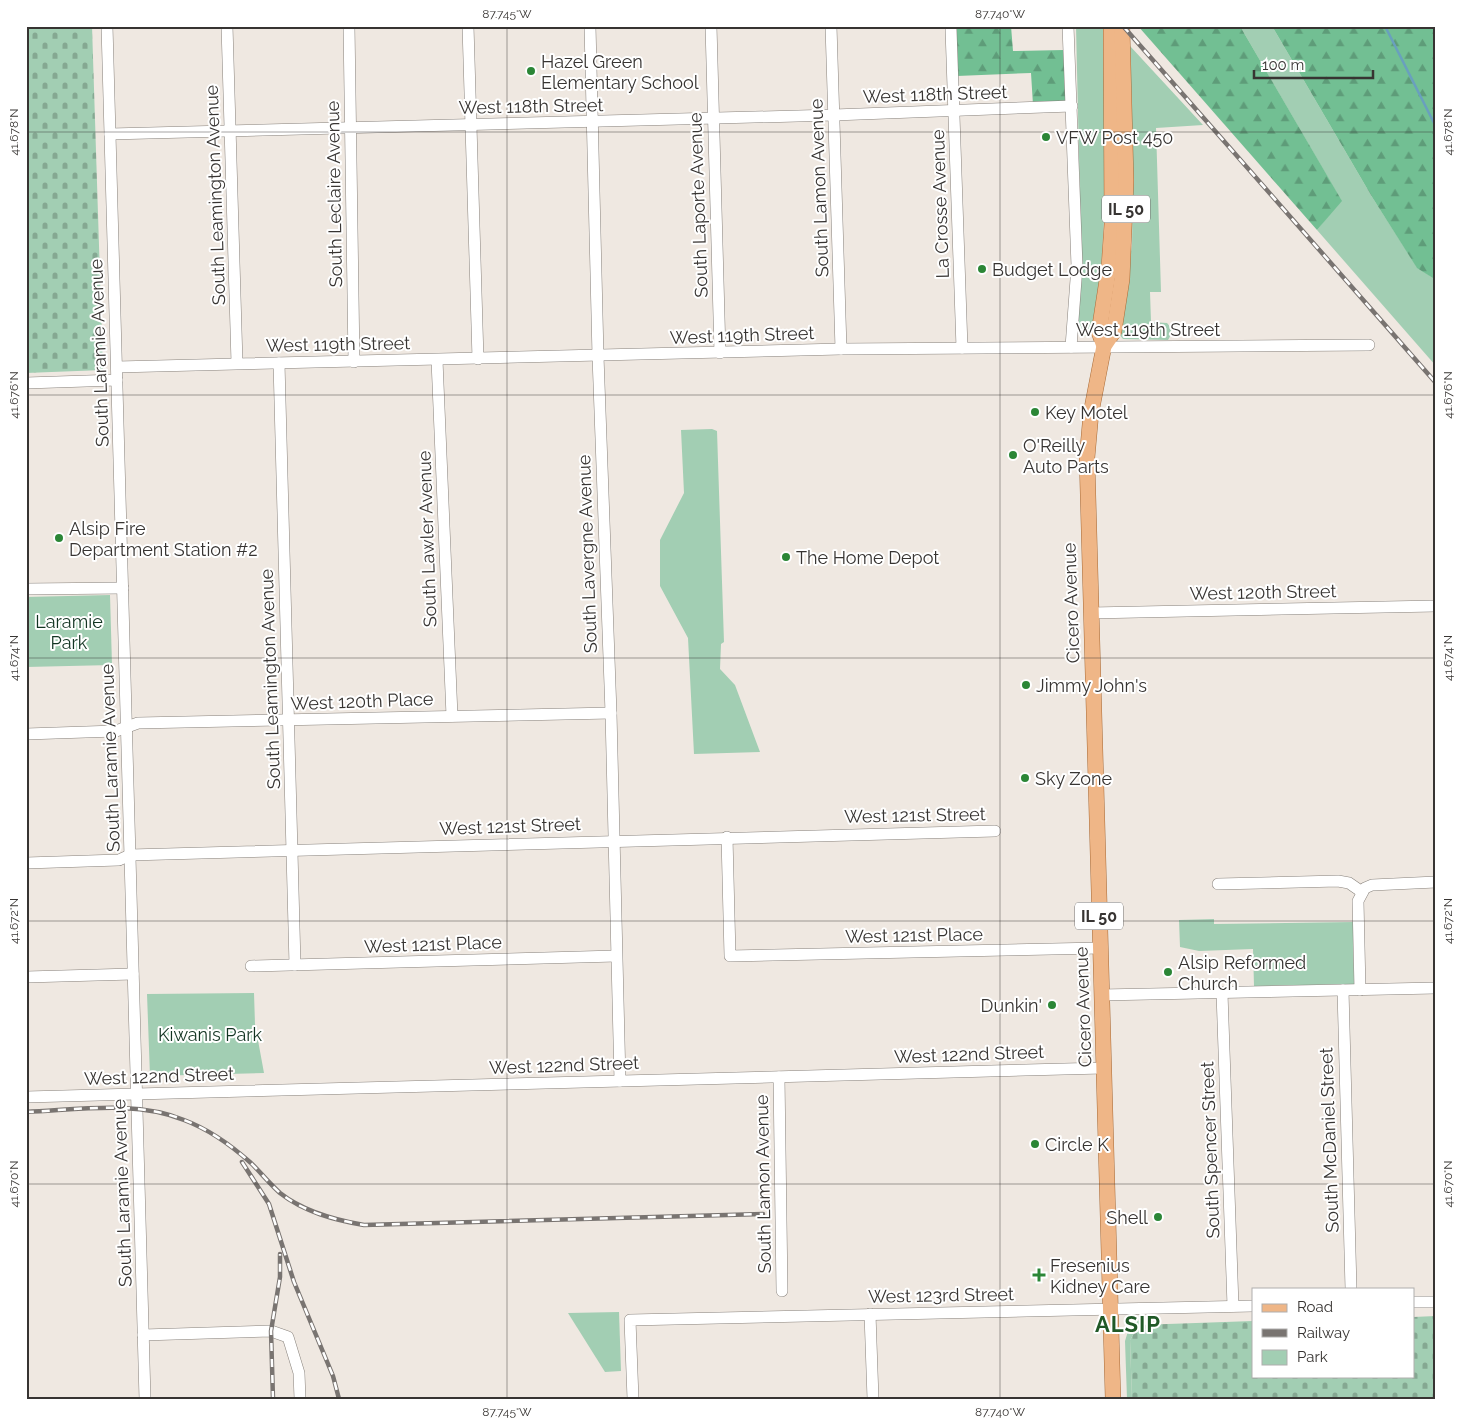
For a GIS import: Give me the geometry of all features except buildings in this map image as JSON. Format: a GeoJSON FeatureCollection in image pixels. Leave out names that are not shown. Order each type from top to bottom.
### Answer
{"type":"FeatureCollection","features":[{"type":"Feature","properties":{"kind":"main road","name":"Cicero Avenue"},"geometry":{"type":"LineString","coordinates":[[1104,346],[1099,332],[1109,267],[1112,224],[1110,26]]}},
{"type":"Feature","properties":{"kind":"main road","name":"Cicero Avenue"},"geometry":{"type":"LineString","coordinates":[[1113,1399],[1087,458],[1091,414],[1104,346],[1114,331],[1122,279],[1126,181],[1122,26]]}},
{"type":"Feature","properties":{"kind":"street","name":"South Laramie Avenue"},"geometry":{"type":"LineString","coordinates":[[107,26],[145,1399]]}},
{"type":"Feature","properties":{"kind":"street","name":"South Leamington Avenue"},"geometry":{"type":"LineString","coordinates":[[227,26],[237,363]]}},
{"type":"Feature","properties":{"kind":"street","name":"South Leclaire Avenue"},"geometry":{"type":"LineString","coordinates":[[349,26],[354,362]]}},
{"type":"Feature","properties":{"kind":"street"},"geometry":{"type":"LineString","coordinates":[[468,26],[478,359]]}},
{"type":"Feature","properties":{"kind":"street","name":"South Lavergne Avenue"},"geometry":{"type":"LineString","coordinates":[[590,26],[620,1081]]}},
{"type":"Feature","properties":{"kind":"street","name":"South Laporte Avenue"},"geometry":{"type":"LineString","coordinates":[[711,26],[720,353]]}},
{"type":"Feature","properties":{"kind":"street","name":"South Lamon Avenue"},"geometry":{"type":"LineString","coordinates":[[831,26],[841,349]]}},
{"type":"Feature","properties":{"kind":"street"},"geometry":{"type":"LineString","coordinates":[[1068,26],[1077,266],[1071,347]]}},
{"type":"Feature","properties":{"kind":"street","name":"La Crosse Avenue"},"geometry":{"type":"LineString","coordinates":[[951,29],[962,348]]}},
{"type":"Feature","properties":{"kind":"street","name":"West 118th Street"},"geometry":{"type":"LineString","coordinates":[[110,134],[714,119],[954,112],[1072,106]]}},
{"type":"Feature","properties":{"kind":"street","name":"West 119th Street"},"geometry":{"type":"LineString","coordinates":[[117,367],[841,349],[1369,345]]}},
{"type":"Feature","properties":{"kind":"street","name":"South Lawler Avenue"},"geometry":{"type":"LineString","coordinates":[[437,360],[452,716]]}},
{"type":"Feature","properties":{"kind":"street","name":"South Leamington Avenue"},"geometry":{"type":"LineString","coordinates":[[279,363],[295,965]]}},
{"type":"Feature","properties":{"kind":"street"},"geometry":{"type":"LineString","coordinates":[[26,383],[117,380]]}},
{"type":"Feature","properties":{"kind":"street"},"geometry":{"type":"LineString","coordinates":[[26,589],[123,588]]}},
{"type":"Feature","properties":{"kind":"street","name":"West 120th Street"},"geometry":{"type":"LineString","coordinates":[[1091,614],[1436,606]]}},
{"type":"Feature","properties":{"kind":"street","name":"West 120th Place"},"geometry":{"type":"LineString","coordinates":[[26,734],[116,731],[138,723],[611,713]]}},
{"type":"Feature","properties":{"kind":"street","name":"West 121st Street"},"geometry":{"type":"LineString","coordinates":[[26,863],[119,860],[130,855],[995,831]]}},
{"type":"Feature","properties":{"kind":"street","name":"West 121st Place"},"geometry":{"type":"LineString","coordinates":[[727,837],[730,956],[1100,948]]}},
{"type":"Feature","properties":{"kind":"street"},"geometry":{"type":"LineString","coordinates":[[1218,884],[1338,881],[1349,883],[1362,892]]}},
{"type":"Feature","properties":{"kind":"street"},"geometry":{"type":"LineString","coordinates":[[1360,990],[1358,902],[1362,892],[1372,885],[1436,882]]}},
{"type":"Feature","properties":{"kind":"street","name":"West 121st Place"},"geometry":{"type":"LineString","coordinates":[[251,966],[616,956]]}},
{"type":"Feature","properties":{"kind":"street"},"geometry":{"type":"LineString","coordinates":[[26,976],[133,974]]}},
{"type":"Feature","properties":{"kind":"street"},"geometry":{"type":"LineString","coordinates":[[1101,995],[1436,988]]}},
{"type":"Feature","properties":{"kind":"street","name":"South McDaniel Street"},"geometry":{"type":"LineString","coordinates":[[1343,990],[1351,1288]]}},
{"type":"Feature","properties":{"kind":"street","name":"South Spencer Street"},"geometry":{"type":"LineString","coordinates":[[1222,993],[1233,1306]]}},
{"type":"Feature","properties":{"kind":"street","name":"West 122nd Street"},"geometry":{"type":"LineString","coordinates":[[26,1097],[1103,1068]]}},
{"type":"Feature","properties":{"kind":"street","name":"South Lamon Avenue"},"geometry":{"type":"LineString","coordinates":[[779,1076],[782,1291]]}},
{"type":"Feature","properties":{"kind":"street"},"geometry":{"type":"LineString","coordinates":[[1414,1302],[1436,1302]]}},
{"type":"Feature","properties":{"kind":"street","name":"West 123rd Street"},"geometry":{"type":"LineString","coordinates":[[633,1399],[630,1320],[1252,1306]]}},
{"type":"Feature","properties":{"kind":"street"},"geometry":{"type":"LineString","coordinates":[[870,1314],[872,1399]]}},
{"type":"Feature","properties":{"kind":"street"},"geometry":{"type":"LineString","coordinates":[[143,1335],[271,1331],[288,1337],[299,1372],[300,1399]]}},
{"type":"Feature","properties":{"kind":"green space"},"geometry":{"type":"Polygon","coordinates":[[[26,26],[92,26],[103,370],[26,373],[26,26]]]}},
{"type":"Feature","properties":{"kind":"green space"},"geometry":{"type":"Polygon","coordinates":[[[954,26],[1011,26],[1013,51],[1064,50],[1067,103],[1033,105],[1031,73],[957,76],[954,26]]]}},
{"type":"Feature","properties":{"kind":"green space"},"geometry":{"type":"Polygon","coordinates":[[[1076,26],[1103,26],[1106,189],[1101,270],[1092,328],[1089,334],[1083,337],[1076,332],[1081,245],[1076,26]]]}},
{"type":"Feature","properties":{"kind":"green space"},"geometry":{"type":"Polygon","coordinates":[[[1138,26],[1240,26],[1342,201],[1317,230],[1138,26]]]}},
{"type":"Feature","properties":{"kind":"green space"},"geometry":{"type":"Polygon","coordinates":[[[1240,26],[1272,26],[1372,197],[1417,267],[1436,280],[1436,366],[1317,230],[1341,200],[1240,26]]]}},
{"type":"Feature","properties":{"kind":"green space"},"geometry":{"type":"Polygon","coordinates":[[[1272,26],[1436,26],[1436,280],[1417,268],[1372,197],[1272,26]]]}},
{"type":"Feature","properties":{"kind":"green space"},"geometry":{"type":"Polygon","coordinates":[[[1130,46],[1203,125],[1156,128],[1161,292],[1150,292],[1151,322],[1167,323],[1171,331],[1168,340],[1123,339],[1119,334],[1132,245],[1133,167],[1130,46]]]}},
{"type":"Feature","properties":{"kind":"green space"},"geometry":{"type":"Polygon","coordinates":[[[712,429],[717,431],[724,642],[721,644],[720,669],[735,685],[760,752],[694,754],[688,638],[660,586],[660,540],[684,493],[681,430],[712,429]]]}},
{"type":"Feature","properties":{"kind":"green space","name":"Laramie Park"},"geometry":{"type":"Polygon","coordinates":[[[110,595],[112,665],[26,667],[26,597],[110,595]]]}},
{"type":"Feature","properties":{"kind":"green space"},"geometry":{"type":"Polygon","coordinates":[[[1214,919],[1214,924],[1353,922],[1354,984],[1254,986],[1253,949],[1199,951],[1180,947],[1179,920],[1214,919]]]}},
{"type":"Feature","properties":{"kind":"green space","name":"Kiwanis Park"},"geometry":{"type":"Polygon","coordinates":[[[254,993],[255,1024],[264,1073],[150,1076],[147,994],[254,993]]]}},
{"type":"Feature","properties":{"kind":"green space"},"geometry":{"type":"Polygon","coordinates":[[[619,1312],[621,1371],[605,1372],[568,1313],[619,1312]]]}},
{"type":"Feature","properties":{"kind":"green space"},"geometry":{"type":"Polygon","coordinates":[[[1436,1316],[1436,1399],[1132,1399],[1130,1340],[1139,1325],[1252,1321],[1252,1378],[1414,1378],[1414,1317],[1436,1316]]]}},
{"type":"Feature","properties":{"kind":"green space"},"geometry":{"type":"Polygon","coordinates":[[[1139,1320],[1139,1325],[1130,1340],[1132,1399],[1127,1399],[1125,1341],[1129,1328],[1139,1320]]]}},
{"type":"Feature","properties":{"kind":"waterway"},"geometry":{"type":"LineString","coordinates":[[1385,26],[1436,127]]}},
{"type":"Feature","properties":{"kind":"railway"},"geometry":{"type":"LineString","coordinates":[[1123,26],[1436,383]]}},
{"type":"Feature","properties":{"kind":"railway"},"geometry":{"type":"LineString","coordinates":[[26,1112],[86,1108],[126,1108],[166,1114],[184,1120],[211,1133],[236,1150],[289,1200],[320,1214],[364,1225],[763,1214]]}},
{"type":"Feature","properties":{"kind":"railway"},"geometry":{"type":"LineString","coordinates":[[242,1162],[269,1204],[294,1282],[333,1376],[339,1399]]}},
{"type":"Feature","properties":{"kind":"railway"},"geometry":{"type":"LineString","coordinates":[[273,1399],[271,1331],[280,1277],[280,1254]]}},
{"type":"Feature","properties":{"kind":"place","name":"Hazel Green Elementary School"},"geometry":{"type":"Point","coordinates":[531,71]}},
{"type":"Feature","properties":{"kind":"place","name":"VFW Post 450"},"geometry":{"type":"Point","coordinates":[1046,137]}},
{"type":"Feature","properties":{"kind":"place","name":"Budget Lodge"},"geometry":{"type":"Point","coordinates":[982,269]}},
{"type":"Feature","properties":{"kind":"place","name":"Key Motel"},"geometry":{"type":"Point","coordinates":[1035,412]}},
{"type":"Feature","properties":{"kind":"place","name":"O'Reilly Auto Parts"},"geometry":{"type":"Point","coordinates":[1013,455]}},
{"type":"Feature","properties":{"kind":"place","name":"Alsip Fire Department Station #2"},"geometry":{"type":"Point","coordinates":[59,538]}},
{"type":"Feature","properties":{"kind":"place","name":"The Home Depot"},"geometry":{"type":"Point","coordinates":[786,557]}},
{"type":"Feature","properties":{"kind":"place","name":"Jimmy John's"},"geometry":{"type":"Point","coordinates":[1026,685]}},
{"type":"Feature","properties":{"kind":"place","name":"Sky Zone"},"geometry":{"type":"Point","coordinates":[1025,778]}},
{"type":"Feature","properties":{"kind":"place","name":"Alsip Reformed Church"},"geometry":{"type":"Point","coordinates":[1168,972]}},
{"type":"Feature","properties":{"kind":"place","name":"Dunkin'"},"geometry":{"type":"Point","coordinates":[1052,1005]}},
{"type":"Feature","properties":{"kind":"place","name":"Circle K"},"geometry":{"type":"Point","coordinates":[1035,1144]}},
{"type":"Feature","properties":{"kind":"place","name":"Shell"},"geometry":{"type":"Point","coordinates":[1158,1217]}},
{"type":"Feature","properties":{"kind":"place","name":"Fresenius Kidney Care"},"geometry":{"type":"Point","coordinates":[1039,1275]}},
{"type":"Feature","properties":{"kind":"district","name":"ALSIP"},"geometry":{"type":"Point","coordinates":[1128,1324]}}]}
